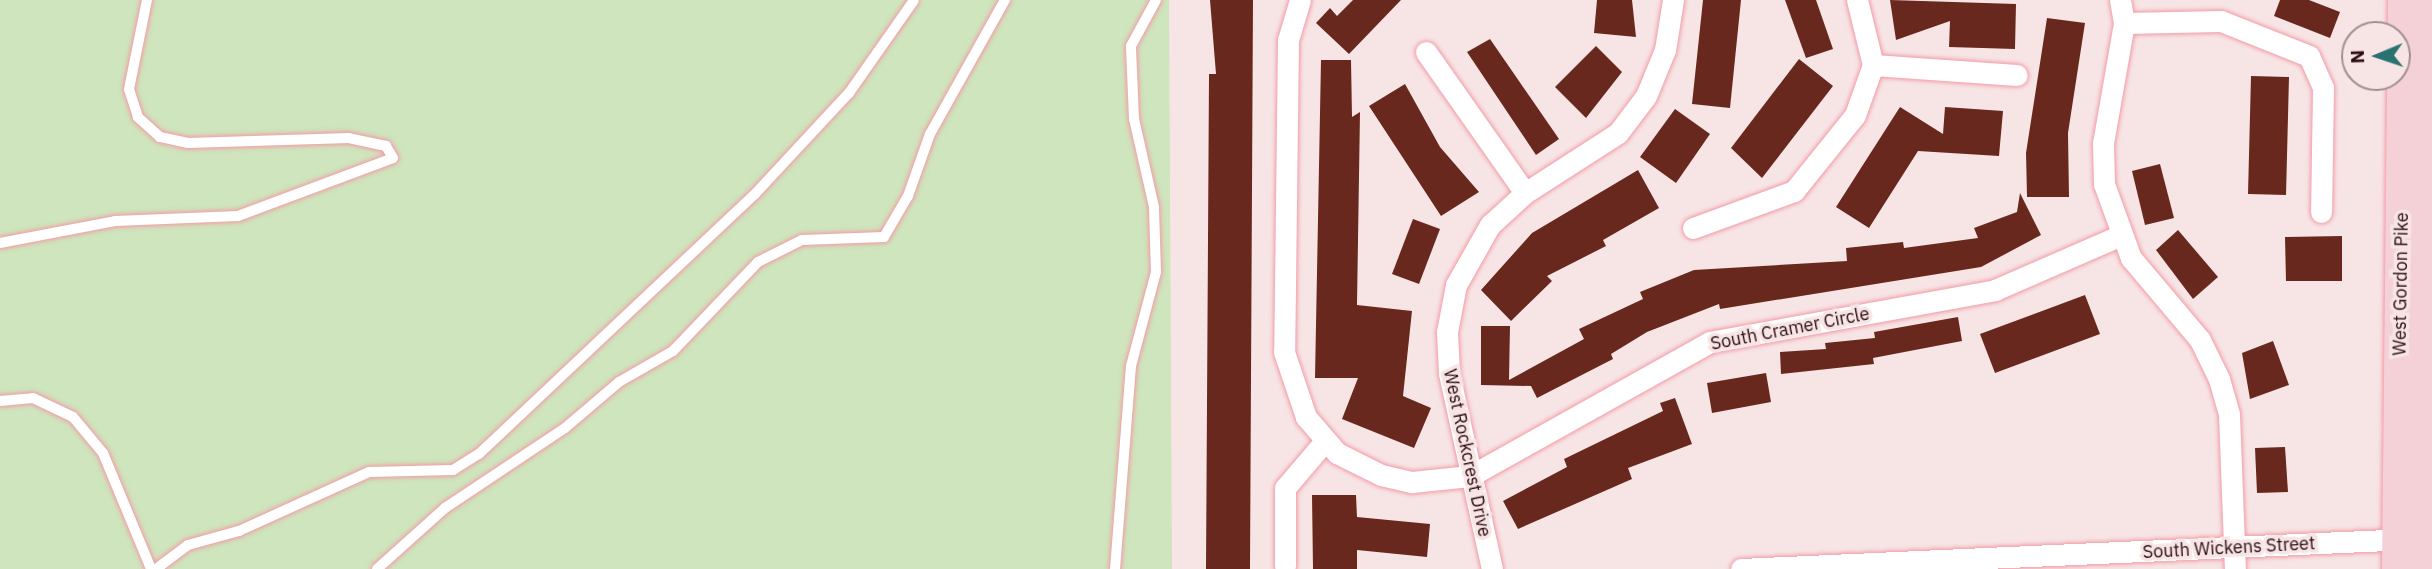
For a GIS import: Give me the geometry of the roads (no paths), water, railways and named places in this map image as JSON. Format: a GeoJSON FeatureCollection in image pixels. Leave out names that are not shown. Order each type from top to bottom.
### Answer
{"type":"FeatureCollection","features":[{"type":"Feature","properties":{"kind":"main road","name":"West Gordon Pike"},"geometry":{"type":"LineString","coordinates":[[2403,0],[2419,295]]}},
{"type":"Feature","properties":{"kind":"main road","name":"West Gordon Pike"},"geometry":{"type":"LineString","coordinates":[[2423,569],[2406,549],[2419,295],[2425,0]]}},
{"type":"Feature","properties":{"kind":"street","name":"South Cramer Circle"},"geometry":{"type":"LineString","coordinates":[[1300,0],[1288,40],[1284,352],[1301,407],[1325,441],[1352,463],[1395,480],[1470,476],[1710,342],[1995,290],[2119,236]]}},
{"type":"Feature","properties":{"kind":"street","name":"West Rockcrest Drive"},"geometry":{"type":"LineString","coordinates":[[1492,569],[1448,373],[1449,314],[1479,239],[1525,193],[1618,133],[1646,96],[1665,50],[1673,0]]}},
{"type":"Feature","properties":{"kind":"street"},"geometry":{"type":"LineString","coordinates":[[1693,228],[1794,191],[1866,96],[1873,65],[1857,0]]}},
{"type":"Feature","properties":{"kind":"street"},"geometry":{"type":"LineString","coordinates":[[2120,0],[2124,23],[2102,163],[2119,236],[2144,277],[2200,340],[2219,379],[2229,415],[2236,558]]}},
{"type":"Feature","properties":{"kind":"street"},"geometry":{"type":"LineString","coordinates":[[2124,23],[2221,21],[2309,56],[2323,88],[2321,212]]}},
{"type":"Feature","properties":{"kind":"street"},"geometry":{"type":"LineString","coordinates":[[1426,52],[1525,193]]}},
{"type":"Feature","properties":{"kind":"street"},"geometry":{"type":"LineString","coordinates":[[1873,65],[2017,75]]}},
{"type":"Feature","properties":{"kind":"street"},"geometry":{"type":"LineString","coordinates":[[1285,566],[1285,488],[1325,441]]}},
{"type":"Feature","properties":{"kind":"street","name":"South Wickens Street"},"geometry":{"type":"LineString","coordinates":[[1741,569],[2236,558],[2406,549]]}},
{"type":"Feature","properties":{"kind":"lane"},"geometry":{"type":"LineString","coordinates":[[0,243],[115,221],[238,216],[393,158],[386,146],[349,138],[188,143],[160,137],[138,117],[129,89],[147,0]]}},
{"type":"Feature","properties":{"kind":"lane"},"geometry":{"type":"LineString","coordinates":[[0,401],[33,398],[72,417],[103,453],[154,569],[188,545],[239,531],[369,472],[453,470],[479,454],[755,194],[849,93],[914,0]]}},
{"type":"Feature","properties":{"kind":"lane"},"geometry":{"type":"LineString","coordinates":[[377,569],[445,508],[565,428],[619,382],[673,351],[758,262],[802,240],[884,237],[908,196],[930,134],[1004,0]]}},
{"type":"Feature","properties":{"kind":"lane"},"geometry":{"type":"LineString","coordinates":[[1115,569],[1131,366],[1156,272],[1154,207],[1133,119],[1131,46],[1156,0]]}}]}
